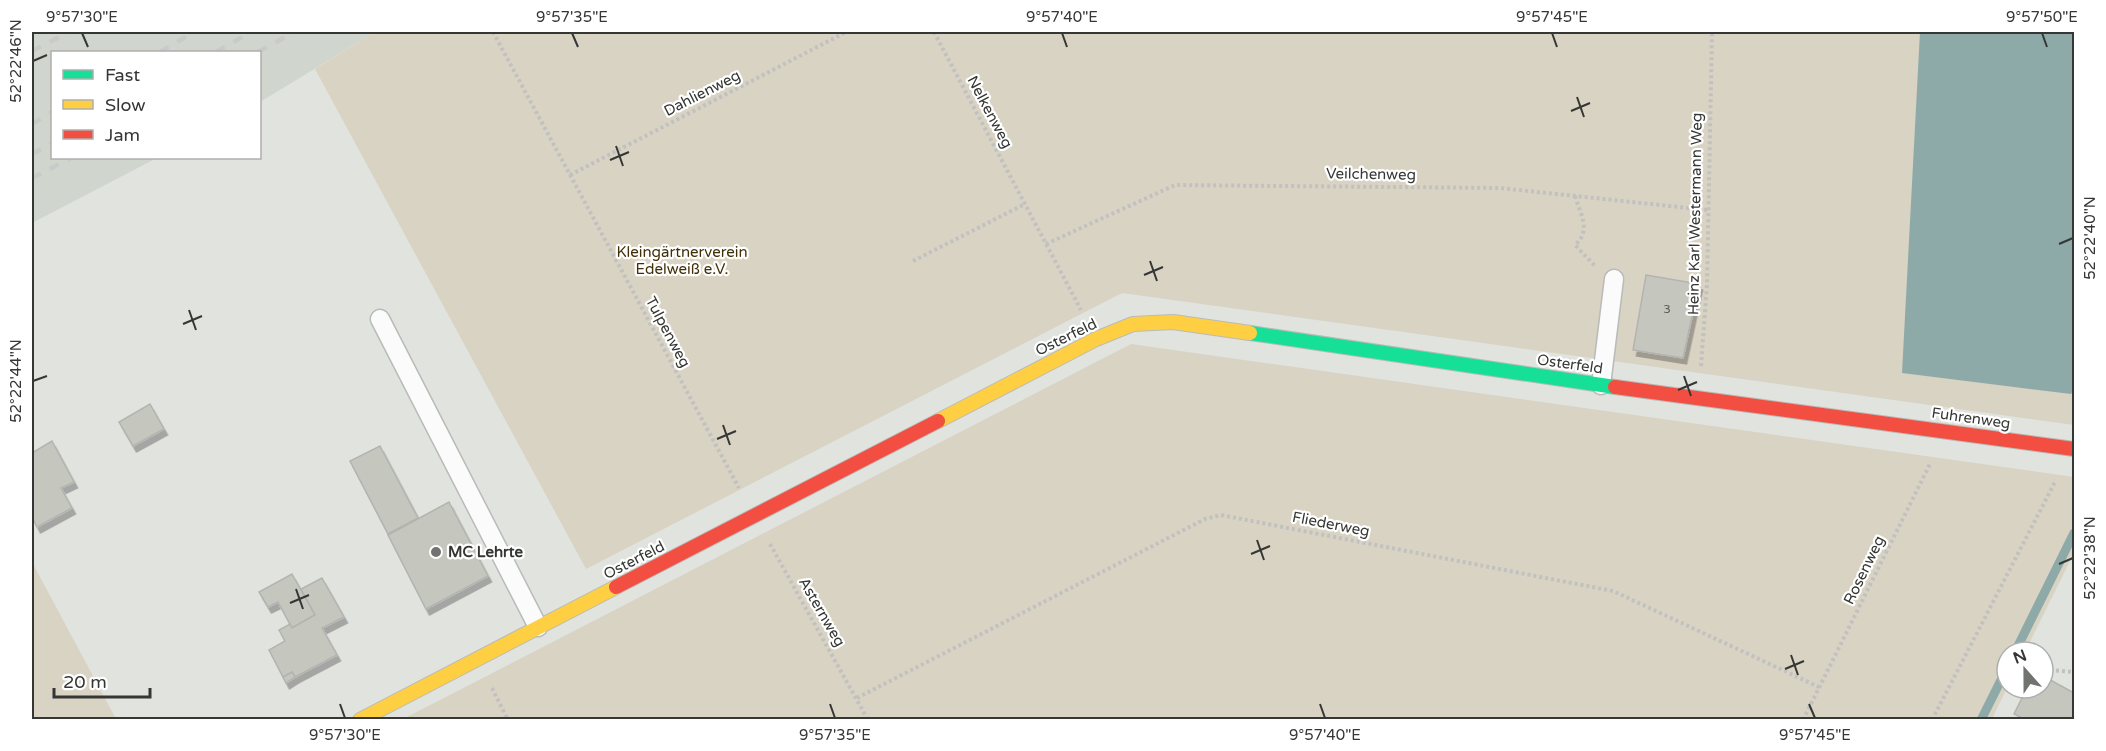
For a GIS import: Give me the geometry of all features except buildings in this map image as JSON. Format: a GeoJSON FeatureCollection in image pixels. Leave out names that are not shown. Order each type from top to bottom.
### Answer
{"type":"FeatureCollection","features":[{"type":"Feature","properties":{"kind":"street","name":"Osterfeld"},"geometry":{"type":"LineString","coordinates":[[360,720],[1096,339],[1133,324],[1173,322],[1863,421]]}},
{"type":"Feature","properties":{"kind":"street","name":"Fuhrenweg"},"geometry":{"type":"LineString","coordinates":[[1863,421],[2074,448]]}},
{"type":"Feature","properties":{"kind":"lane"},"geometry":{"type":"LineString","coordinates":[[1600,385],[1614,279]]}},
{"type":"Feature","properties":{"kind":"lane"},"geometry":{"type":"LineString","coordinates":[[380,319],[538,627]]}},
{"type":"Feature","properties":{"kind":"path","name":"Tulpenweg"},"geometry":{"type":"LineString","coordinates":[[493,32],[754,517]]}},
{"type":"Feature","properties":{"kind":"path","name":"Dahlienweg"},"geometry":{"type":"LineString","coordinates":[[570,175],[846,32]]}},
{"type":"Feature","properties":{"kind":"path","name":"Nelkenweg"},"geometry":{"type":"LineString","coordinates":[[934,32],[1096,339]]}},
{"type":"Feature","properties":{"kind":"path","name":"Heinz Karl Westermann Weg"},"geometry":{"type":"LineString","coordinates":[[1699,398],[1707,284],[1712,32]]}},
{"type":"Feature","properties":{"kind":"path","name":"Veilchenweg"},"geometry":{"type":"LineString","coordinates":[[1046,244],[1175,184],[1500,188],[1707,210]]}},
{"type":"Feature","properties":{"kind":"path"},"geometry":{"type":"LineString","coordinates":[[1575,196],[1585,224],[1581,239],[1575,245],[1601,274],[1614,279]]}},
{"type":"Feature","properties":{"kind":"path"},"geometry":{"type":"LineString","coordinates":[[913,261],[1025,204]]}},
{"type":"Feature","properties":{"kind":"path","name":"Rosenweg"},"geometry":{"type":"LineString","coordinates":[[1803,720],[1946,431]]}},
{"type":"Feature","properties":{"kind":"path"},"geometry":{"type":"LineString","coordinates":[[1932,720],[2045,498],[2063,470]]}},
{"type":"Feature","properties":{"kind":"path","name":"Fliederweg"},"geometry":{"type":"LineString","coordinates":[[857,698],[1205,519],[1221,515],[1613,591],[1820,687]]}},
{"type":"Feature","properties":{"kind":"path","name":"Asternweg"},"geometry":{"type":"LineString","coordinates":[[754,517],[868,720]]}},
{"type":"Feature","properties":{"kind":"path"},"geometry":{"type":"LineString","coordinates":[[2055,670],[2074,672]]}},
{"type":"Feature","properties":{"kind":"shaded area"},"geometry":{"type":"Polygon","coordinates":[[[32,32],[375,32],[261,101],[261,51],[51,51],[51,159],[155,159],[32,223],[32,32]]]}},
{"type":"Feature","properties":{"kind":"green space","name":"Kleingärtnerverein Edelweiß e.V."},"geometry":{"type":"Polygon","coordinates":[[[375,32],[2074,32],[2074,425],[1122,293],[586,569],[315,69],[375,32]]]}},
{"type":"Feature","properties":{"kind":"green space"},"geometry":{"type":"Polygon","coordinates":[[[1131,344],[2074,477],[2074,553],[2031,640],[1995,640],[1995,700],[2001,700],[1992,719],[403,719],[1131,344]]]}},
{"type":"Feature","properties":{"kind":"green space"},"geometry":{"type":"Polygon","coordinates":[[[32,562],[116,719],[32,719],[32,562]]]}},
{"type":"Feature","properties":{"kind":"water"},"geometry":{"type":"Polygon","coordinates":[[[1920,32],[2074,32],[2074,389],[2071,394],[1902,373],[1920,32]]]}},
{"type":"Feature","properties":{"kind":"waterway"},"geometry":{"type":"LineString","coordinates":[[2021,640],[2074,533]]}},
{"type":"Feature","properties":{"kind":"waterway"},"geometry":{"type":"LineString","coordinates":[[1981,720],[1995,692]]}},
{"type":"Feature","properties":{"kind":"railway"},"geometry":{"type":"LineString","coordinates":[[32,51],[69,32]]}},
{"type":"Feature","properties":{"kind":"railway"},"geometry":{"type":"LineString","coordinates":[[162,51],[194,32]]}},
{"type":"Feature","properties":{"kind":"railway"},"geometry":{"type":"LineString","coordinates":[[218,51],[251,32]]}},
{"type":"Feature","properties":{"kind":"railway"},"geometry":{"type":"LineString","coordinates":[[260,51],[294,32]]}},
{"type":"Feature","properties":{"kind":"railway"},"geometry":{"type":"LineString","coordinates":[[32,124],[51,113]]}},
{"type":"Feature","properties":{"kind":"railway"},"geometry":{"type":"LineString","coordinates":[[32,154],[51,144]]}},
{"type":"Feature","properties":{"kind":"railway"},"geometry":{"type":"LineString","coordinates":[[32,178],[69,159]]}},
{"type":"Feature","properties":{"kind":"traffic: fast"},"geometry":{"type":"LineString","coordinates":[[1250,333],[1615,387]]}},
{"type":"Feature","properties":{"kind":"traffic: slow"},"geometry":{"type":"LineString","coordinates":[[938,421],[1096,339],[1133,324],[1173,322],[1250,333]]}},
{"type":"Feature","properties":{"kind":"traffic: slow"},"geometry":{"type":"LineString","coordinates":[[360,720],[616,587]]}},
{"type":"Feature","properties":{"kind":"traffic: jam"},"geometry":{"type":"LineString","coordinates":[[1615,387],[2074,449]]}},
{"type":"Feature","properties":{"kind":"traffic: jam"},"geometry":{"type":"LineString","coordinates":[[616,587],[938,421]]}},
{"type":"Feature","properties":{"kind":"place","name":"MC Lehrte"},"geometry":{"type":"Point","coordinates":[436,552]}}]}
